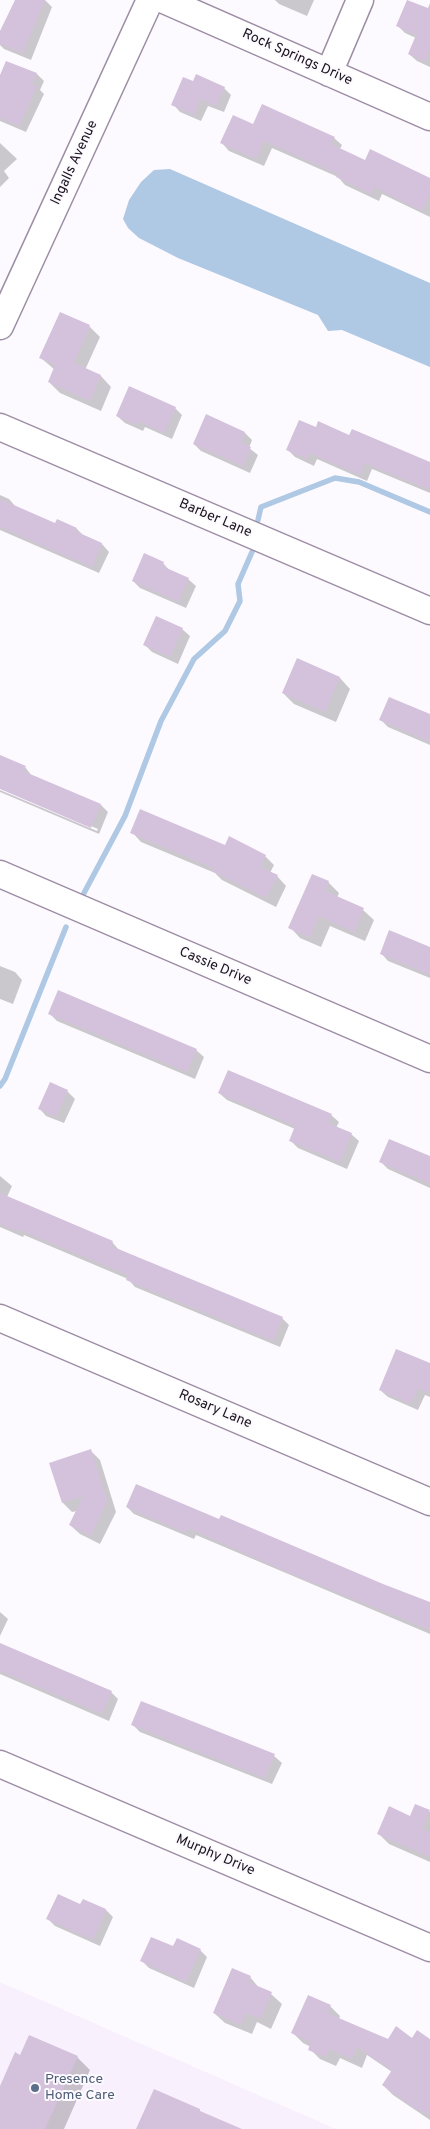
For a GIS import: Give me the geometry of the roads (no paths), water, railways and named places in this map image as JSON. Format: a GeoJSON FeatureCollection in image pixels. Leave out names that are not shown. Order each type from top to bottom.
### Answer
{"type":"FeatureCollection","features":[{"type":"Feature","properties":{"kind":"street","name":"Ingalls Avenue"},"geometry":{"type":"LineString","coordinates":[[0,326],[150,0]]}},
{"type":"Feature","properties":{"kind":"street","name":"Rock Springs Drive"},"geometry":{"type":"LineString","coordinates":[[164,0],[430,116]]}},
{"type":"Feature","properties":{"kind":"street"},"geometry":{"type":"LineString","coordinates":[[329,73],[360,0]]}},
{"type":"Feature","properties":{"kind":"street","name":"Barber Lane"},"geometry":{"type":"LineString","coordinates":[[0,427],[430,611]]}},
{"type":"Feature","properties":{"kind":"street","name":"Cassie Drive"},"geometry":{"type":"LineString","coordinates":[[0,874],[430,1060]]}},
{"type":"Feature","properties":{"kind":"street","name":"Rosary Lane"},"geometry":{"type":"LineString","coordinates":[[0,1318],[430,1502]]}},
{"type":"Feature","properties":{"kind":"street","name":"Murphy Drive"},"geometry":{"type":"LineString","coordinates":[[0,1764],[430,1948]]}},
{"type":"Feature","properties":{"kind":"water"},"geometry":{"type":"Polygon","coordinates":[[[170,169],[430,283],[430,367],[342,330],[328,331],[318,315],[178,258],[139,238],[128,228],[123,219],[129,200],[141,182],[154,170],[170,169]]]}},
{"type":"Feature","properties":{"kind":"waterway"},"geometry":{"type":"LineString","coordinates":[[258,520],[261,507],[335,478],[359,482],[430,512]]}},
{"type":"Feature","properties":{"kind":"waterway"},"geometry":{"type":"LineString","coordinates":[[84,893],[125,816],[161,721],[194,659],[225,631],[240,601],[238,584],[252,552]]}},
{"type":"Feature","properties":{"kind":"waterway"},"geometry":{"type":"LineString","coordinates":[[0,1086],[5,1079],[66,927]]}},
{"type":"Feature","properties":{"kind":"place","name":"Presence Home Care"},"geometry":{"type":"Point","coordinates":[35,2088]}}]}
